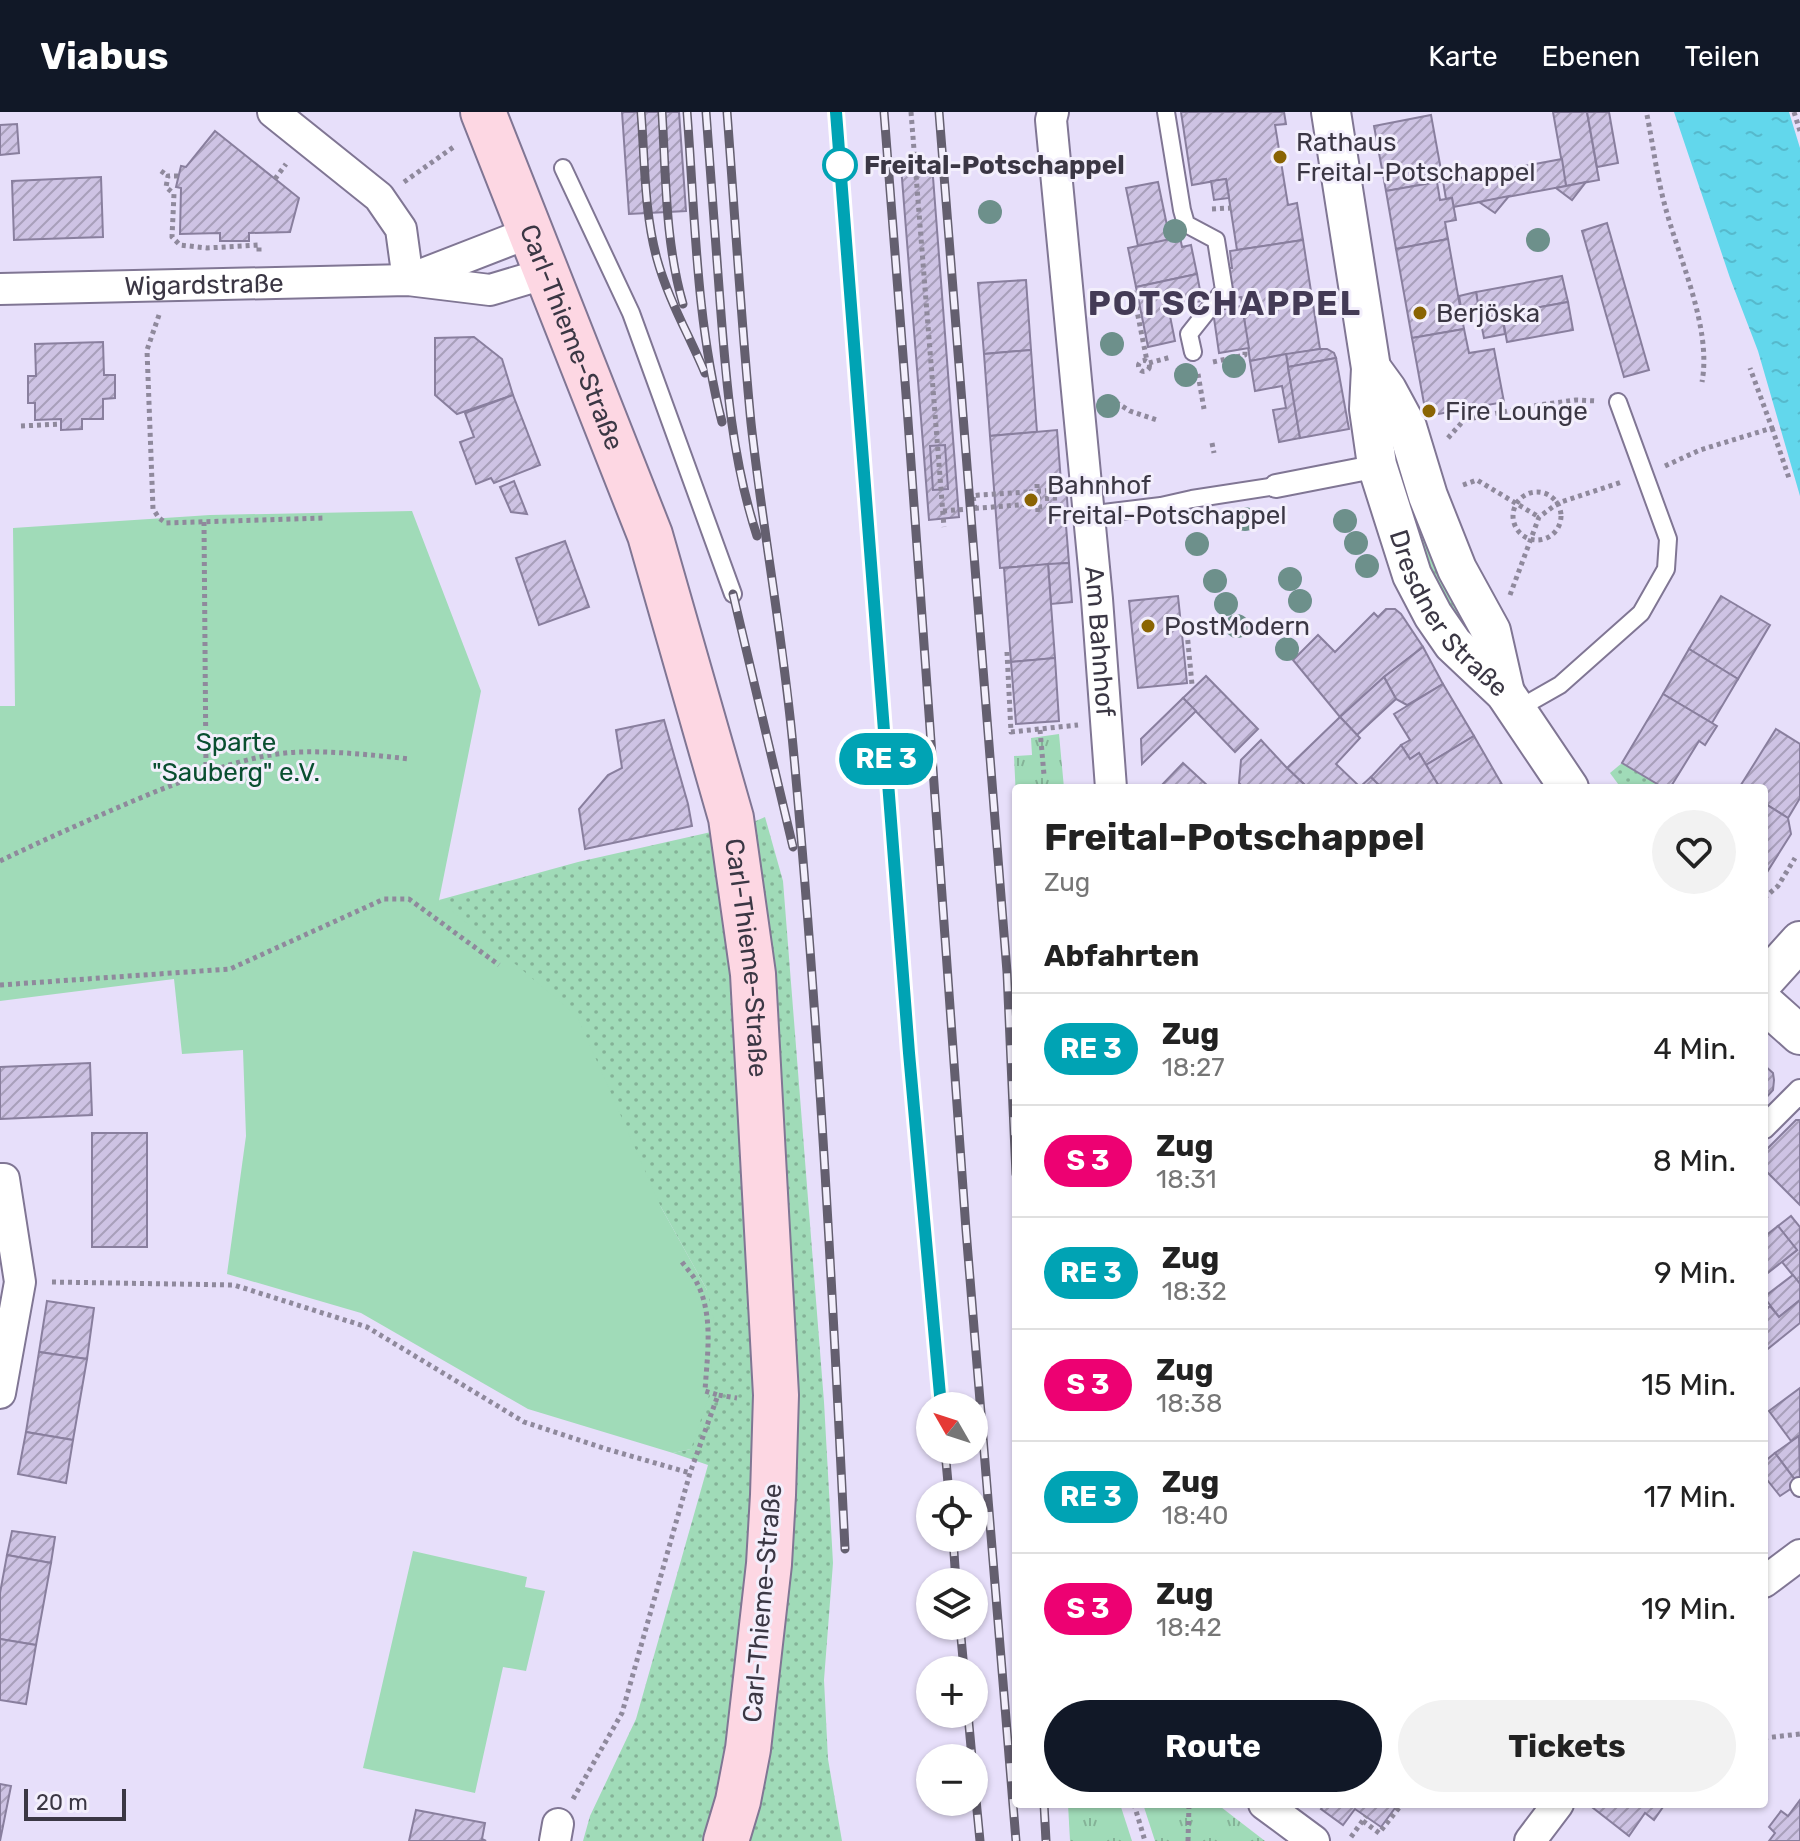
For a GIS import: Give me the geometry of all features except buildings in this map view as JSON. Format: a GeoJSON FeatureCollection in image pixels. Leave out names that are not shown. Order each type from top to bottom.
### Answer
{"type":"FeatureCollection","features":[{"type":"Feature","properties":{"kind":"main road","name":"Carl-Thieme-Straße"},"geometry":{"type":"LineString","coordinates":[[474,126],[531,232],[650,535],[731,818],[753,974],[776,1395],[769,1564],[748,1749],[726,1841]]}},
{"type":"Feature","properties":{"kind":"street"},"geometry":{"type":"LineString","coordinates":[[273,112],[379,197],[401,229],[408,280]]}},
{"type":"Feature","properties":{"kind":"street","name":"Am Bahnhof"},"geometry":{"type":"LineString","coordinates":[[1053,112],[1051,120],[1077,510],[1100,634],[1111,784]]}},
{"type":"Feature","properties":{"kind":"street","name":"Dresdner Straße"},"geometry":{"type":"LineString","coordinates":[[1331,112],[1371,368],[1369,409],[1377,465],[1412,575],[1453,644],[1511,702],[1566,784]]}},
{"type":"Feature","properties":{"kind":"street","name":"Wigardstraße"},"geometry":{"type":"LineString","coordinates":[[408,280],[531,232]]}},
{"type":"Feature","properties":{"kind":"street","name":"Wigardstraße"},"geometry":{"type":"LineString","coordinates":[[0,289],[408,280],[490,290],[547,273]]}},
{"type":"Feature","properties":{"kind":"street"},"geometry":{"type":"LineString","coordinates":[[1276,486],[1363,469]]}},
{"type":"Feature","properties":{"kind":"street"},"geometry":{"type":"LineString","coordinates":[[1768,977],[1800,941]]}},
{"type":"Feature","properties":{"kind":"street"},"geometry":{"type":"LineString","coordinates":[[1768,1007],[1800,1035]]}},
{"type":"Feature","properties":{"kind":"street"},"geometry":{"type":"LineString","coordinates":[[1768,1123],[1800,1091]]}},
{"type":"Feature","properties":{"kind":"street"},"geometry":{"type":"LineString","coordinates":[[0,1393],[20,1282],[2,1179]]}},
{"type":"Feature","properties":{"kind":"street"},"geometry":{"type":"LineString","coordinates":[[1768,1579],[1800,1555]]}},
{"type":"Feature","properties":{"kind":"street"},"geometry":{"type":"LineString","coordinates":[[1269,1808],[1314,1841]]}},
{"type":"Feature","properties":{"kind":"street"},"geometry":{"type":"LineString","coordinates":[[1530,1841],[1555,1808]]}},
{"type":"Feature","properties":{"kind":"lane"},"geometry":{"type":"LineString","coordinates":[[1166,112],[1186,224],[1216,240],[1224,290],[1189,334],[1193,352]]}},
{"type":"Feature","properties":{"kind":"lane"},"geometry":{"type":"LineString","coordinates":[[563,168],[631,313],[733,594]]}},
{"type":"Feature","properties":{"kind":"lane"},"geometry":{"type":"LineString","coordinates":[[1511,702],[1560,685],[1641,613],[1666,569],[1668,539],[1618,402]]}},
{"type":"Feature","properties":{"kind":"lane"},"geometry":{"type":"LineString","coordinates":[[1077,510],[1161,506],[1276,486]]}},
{"type":"Feature","properties":{"kind":"path"},"geometry":{"type":"LineString","coordinates":[[911,112],[944,527]]}},
{"type":"Feature","properties":{"kind":"path"},"geometry":{"type":"LineString","coordinates":[[1794,112],[1800,131]]}},
{"type":"Feature","properties":{"kind":"path"},"geometry":{"type":"LineString","coordinates":[[1647,115],[1665,205],[1696,306],[1706,364],[1702,382]]}},
{"type":"Feature","properties":{"kind":"path"},"geometry":{"type":"LineString","coordinates":[[403,182],[474,126]]}},
{"type":"Feature","properties":{"kind":"path"},"geometry":{"type":"LineString","coordinates":[[275,179],[284,166]]}},
{"type":"Feature","properties":{"kind":"path"},"geometry":{"type":"LineString","coordinates":[[161,171],[168,176],[178,176]]}},
{"type":"Feature","properties":{"kind":"path"},"geometry":{"type":"LineString","coordinates":[[168,176],[166,187],[174,194],[172,237],[180,245],[247,247]]}},
{"type":"Feature","properties":{"kind":"path"},"geometry":{"type":"LineString","coordinates":[[1133,291],[1147,361]]}},
{"type":"Feature","properties":{"kind":"path"},"geometry":{"type":"LineString","coordinates":[[159,314],[147,350],[153,509],[159,518],[166,523],[324,518]]}},
{"type":"Feature","properties":{"kind":"path"},"geometry":{"type":"LineString","coordinates":[[1215,361],[1245,355],[1245,349]]}},
{"type":"Feature","properties":{"kind":"path"},"geometry":{"type":"LineString","coordinates":[[1750,368],[1789,478]]}},
{"type":"Feature","properties":{"kind":"path"},"geometry":{"type":"LineString","coordinates":[[1199,381],[1204,409]]}},
{"type":"Feature","properties":{"kind":"path"},"geometry":{"type":"LineString","coordinates":[[1106,396],[1130,411],[1157,420]]}},
{"type":"Feature","properties":{"kind":"path"},"geometry":{"type":"LineString","coordinates":[[1445,441],[1464,420],[1576,400],[1618,402]]}},
{"type":"Feature","properties":{"kind":"path"},"geometry":{"type":"LineString","coordinates":[[21,426],[61,424]]}},
{"type":"Feature","properties":{"kind":"path"},"geometry":{"type":"LineString","coordinates":[[1507,603],[1539,517],[1558,503],[1646,474],[1700,450],[1772,428]]}},
{"type":"Feature","properties":{"kind":"path"},"geometry":{"type":"LineString","coordinates":[[1212,443],[1214,453]]}},
{"type":"Feature","properties":{"kind":"path"},"geometry":{"type":"LineString","coordinates":[[1455,488],[1477,480],[1539,517]]}},
{"type":"Feature","properties":{"kind":"path"},"geometry":{"type":"LineString","coordinates":[[975,509],[973,496],[1029,492],[1037,488],[1066,489]]}},
{"type":"Feature","properties":{"kind":"path"},"geometry":{"type":"LineString","coordinates":[[1037,488],[1038,515]]}},
{"type":"Feature","properties":{"kind":"path"},"geometry":{"type":"LineString","coordinates":[[1029,492],[1030,504]]}},
{"type":"Feature","properties":{"kind":"path"},"geometry":{"type":"LineString","coordinates":[[1534,492],[1543,493],[1558,503],[1562,512],[1557,530],[1550,537],[1532,540],[1517,529],[1513,520],[1516,503],[1525,496],[1534,492]]}},
{"type":"Feature","properties":{"kind":"path"},"geometry":{"type":"LineString","coordinates":[[943,511],[1030,504],[1077,510]]}},
{"type":"Feature","properties":{"kind":"path"},"geometry":{"type":"LineString","coordinates":[[204,522],[206,772]]}},
{"type":"Feature","properties":{"kind":"path"},"geometry":{"type":"LineString","coordinates":[[1187,632],[1192,685]]}},
{"type":"Feature","properties":{"kind":"path"},"geometry":{"type":"LineString","coordinates":[[1007,652],[1011,732],[1087,724]]}},
{"type":"Feature","properties":{"kind":"path"},"geometry":{"type":"LineString","coordinates":[[1040,730],[1044,775]]}},
{"type":"Feature","properties":{"kind":"path"},"geometry":{"type":"LineString","coordinates":[[0,861],[57,833],[206,772],[250,760],[297,752],[410,759]]}},
{"type":"Feature","properties":{"kind":"path"},"geometry":{"type":"LineString","coordinates":[[1768,895],[1778,886],[1795,858]]}},
{"type":"Feature","properties":{"kind":"path"},"geometry":{"type":"LineString","coordinates":[[0,985],[230,969],[384,899],[409,899],[499,965]]}},
{"type":"Feature","properties":{"kind":"path"},"geometry":{"type":"LineString","coordinates":[[556,1832],[622,1713],[690,1473],[722,1396],[705,1391],[707,1310],[697,1283],[682,1262]]}},
{"type":"Feature","properties":{"kind":"path"},"geometry":{"type":"LineString","coordinates":[[20,1282],[234,1285],[367,1327],[524,1422],[690,1473]]}},
{"type":"Feature","properties":{"kind":"path"},"geometry":{"type":"LineString","coordinates":[[1768,1738],[1800,1734]]}},
{"type":"Feature","properties":{"kind":"path"},"geometry":{"type":"LineString","coordinates":[[1135,1808],[1145,1841]]}},
{"type":"Feature","properties":{"kind":"path"},"geometry":{"type":"LineString","coordinates":[[1188,1841],[1189,1808]]}},
{"type":"Feature","properties":{"kind":"path"},"geometry":{"type":"LineString","coordinates":[[1351,1837],[1365,1818],[1379,1833],[1399,1808]]}},
{"type":"Feature","properties":{"kind":"green space"},"geometry":{"type":"Polygon","coordinates":[[[1404,468],[1475,637],[1470,639],[1438,608],[1389,472],[1404,468]]]}},
{"type":"Feature","properties":{"kind":"green space","name":"Sparte \"Sauberg\" e.V."},"geometry":{"type":"Polygon","coordinates":[[[412,511],[481,691],[439,900],[577,1016],[661,1207],[707,1290],[714,1320],[710,1392],[691,1449],[673,1453],[528,1409],[361,1313],[227,1274],[246,1136],[243,1050],[182,1054],[174,979],[0,1001],[0,706],[15,706],[13,528],[210,515],[412,511]]]}},
{"type":"Feature","properties":{"kind":"green space"},"geometry":{"type":"Polygon","coordinates":[[[1059,734],[1064,784],[1015,784],[1014,756],[1032,755],[1031,738],[1059,734]]]}},
{"type":"Feature","properties":{"kind":"green space"},"geometry":{"type":"Polygon","coordinates":[[[1622,763],[1657,784],[1618,784],[1610,773],[1622,763]]]}},
{"type":"Feature","properties":{"kind":"green space"},"geometry":{"type":"Polygon","coordinates":[[[765,817],[783,881],[824,1402],[833,1563],[824,1680],[828,1759],[842,1841],[583,1841],[590,1816],[636,1719],[708,1465],[673,1453],[691,1449],[707,1290],[661,1207],[439,900],[578,862],[751,823],[765,817]]]}},
{"type":"Feature","properties":{"kind":"green space"},"geometry":{"type":"Polygon","coordinates":[[[413,1551],[527,1577],[525,1587],[545,1591],[526,1671],[503,1667],[475,1793],[363,1768],[413,1551]]]}},
{"type":"Feature","properties":{"kind":"green space"},"geometry":{"type":"Polygon","coordinates":[[[1068,1808],[1121,1808],[1132,1841],[1070,1841],[1068,1808]]]}},
{"type":"Feature","properties":{"kind":"green space"},"geometry":{"type":"Polygon","coordinates":[[[1144,1808],[1222,1808],[1265,1841],[1155,1841],[1144,1808]]]}},
{"type":"Feature","properties":{"kind":"water"},"geometry":{"type":"Polygon","coordinates":[[[1674,112],[1789,112],[1800,148],[1800,496],[1758,351],[1674,112]]]}},
{"type":"Feature","properties":{"kind":"railway"},"geometry":{"type":"LineString","coordinates":[[641,112],[647,205],[657,259],[705,373]]}},
{"type":"Feature","properties":{"kind":"railway"},"geometry":{"type":"LineString","coordinates":[[662,112],[670,233],[683,304]]}},
{"type":"Feature","properties":{"kind":"railway"},"geometry":{"type":"LineString","coordinates":[[687,112],[702,307],[722,422]]}},
{"type":"Feature","properties":{"kind":"railway"},"geometry":{"type":"LineString","coordinates":[[706,112],[728,390],[736,449],[757,536]]}},
{"type":"Feature","properties":{"kind":"railway"},"geometry":{"type":"LineString","coordinates":[[727,112],[751,423],[789,706],[802,846],[824,1148],[845,1549]]}},
{"type":"Feature","properties":{"kind":"railway"},"geometry":{"type":"LineString","coordinates":[[836,112],[909,1053],[940,1392]]}},
{"type":"Feature","properties":{"kind":"railway"},"geometry":{"type":"LineString","coordinates":[[884,112],[966,1230],[1012,1792]]}},
{"type":"Feature","properties":{"kind":"railway"},"geometry":{"type":"LineString","coordinates":[[939,112],[1007,972],[1012,1084]]}},
{"type":"Feature","properties":{"kind":"railway"},"geometry":{"type":"LineString","coordinates":[[733,594],[793,847]]}},
{"type":"Feature","properties":{"kind":"railway"},"geometry":{"type":"LineString","coordinates":[[946,1464],[948,1480]]}},
{"type":"Feature","properties":{"kind":"railway"},"geometry":{"type":"LineString","coordinates":[[954,1552],[955,1568]]}},
{"type":"Feature","properties":{"kind":"railway"},"geometry":{"type":"LineString","coordinates":[[961,1640],[963,1656]]}},
{"type":"Feature","properties":{"kind":"railway"},"geometry":{"type":"LineString","coordinates":[[969,1728],[971,1744]]}},
{"type":"Feature","properties":{"kind":"railway"},"geometry":{"type":"LineString","coordinates":[[1013,1808],[1016,1841]]}},
{"type":"Feature","properties":{"kind":"railway"},"geometry":{"type":"LineString","coordinates":[[1044,1808],[1046,1841]]}},
{"type":"Feature","properties":{"kind":"railway"},"geometry":{"type":"LineString","coordinates":[[978,1816],[980,1841]]}},
{"type":"Feature","properties":{"kind":"train"},"geometry":{"type":"LineString","coordinates":[[836,112],[909,1053],[940,1392]]}},
{"type":"Feature","properties":{"kind":"place","name":"Rathaus Freital-Potschappel"},"geometry":{"type":"Point","coordinates":[1280,157]}},
{"type":"Feature","properties":{"kind":"place","name":"Freital-Potschappel"},"geometry":{"type":"Point","coordinates":[840,165]}},
{"type":"Feature","properties":{"kind":"place","name":"Berjöska"},"geometry":{"type":"Point","coordinates":[1420,313]}},
{"type":"Feature","properties":{"kind":"place","name":"Fire Lounge"},"geometry":{"type":"Point","coordinates":[1429,411]}},
{"type":"Feature","properties":{"kind":"place","name":"Bahnhof Freital-Potschappel"},"geometry":{"type":"Point","coordinates":[1031,500]}},
{"type":"Feature","properties":{"kind":"place","name":"PostModern"},"geometry":{"type":"Point","coordinates":[1148,626]}},
{"type":"Feature","properties":{"kind":"district","name":"POTSCHAPPEL"},"geometry":{"type":"Point","coordinates":[1225,303]}}]}
